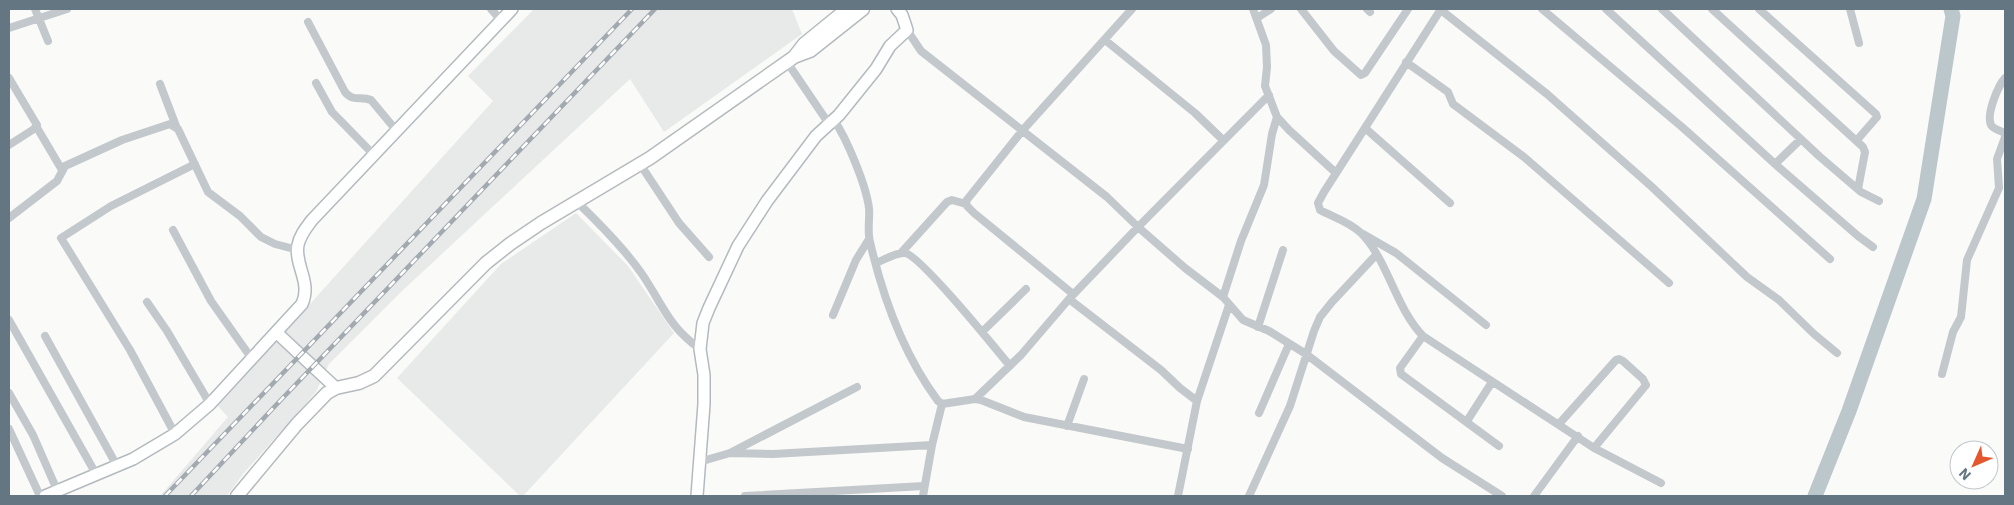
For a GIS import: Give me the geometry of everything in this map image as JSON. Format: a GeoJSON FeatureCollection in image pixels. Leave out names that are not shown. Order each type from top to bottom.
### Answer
{"type":"FeatureCollection","features":[{"type":"Feature","properties":{"kind":"main road"},"geometry":{"type":"LineString","coordinates":[[791,60],[804,44],[847,9]]}},
{"type":"Feature","properties":{"kind":"main road"},"geometry":{"type":"LineString","coordinates":[[237,496],[315,404],[336,388],[359,383],[374,376],[486,263],[525,234],[640,164],[791,60],[810,51],[863,9]]}},
{"type":"Feature","properties":{"kind":"street"},"geometry":{"type":"LineString","coordinates":[[35,9],[48,41]]}},
{"type":"Feature","properties":{"kind":"street"},"geometry":{"type":"LineString","coordinates":[[9,28],[67,9]]}},
{"type":"Feature","properties":{"kind":"street"},"geometry":{"type":"LineString","coordinates":[[491,9],[501,20]]}},
{"type":"Feature","properties":{"kind":"street"},"geometry":{"type":"LineString","coordinates":[[45,496],[133,459],[175,434],[210,404],[297,311],[304,298],[306,289],[298,250],[301,237],[312,220],[372,154],[512,9]]}},
{"type":"Feature","properties":{"kind":"street"},"geometry":{"type":"LineString","coordinates":[[897,9],[902,15],[907,30],[921,51],[1106,197],[1184,268],[1222,298],[1243,320],[1306,354],[1442,458],[1502,496]]}},
{"type":"Feature","properties":{"kind":"street"},"geometry":{"type":"LineString","coordinates":[[966,204],[967,199],[1022,131],[1132,9]]}},
{"type":"Feature","properties":{"kind":"street"},"geometry":{"type":"LineString","coordinates":[[1253,9],[1266,44],[1267,67],[1265,86],[1277,117],[1288,130],[1336,173]]}},
{"type":"Feature","properties":{"kind":"street"},"geometry":{"type":"LineString","coordinates":[[1257,18],[1271,9]]}},
{"type":"Feature","properties":{"kind":"street"},"geometry":{"type":"LineString","coordinates":[[1302,9],[1334,51],[1362,75],[1404,11]]}},
{"type":"Feature","properties":{"kind":"street"},"geometry":{"type":"LineString","coordinates":[[1542,9],[1682,127],[1830,259]]}},
{"type":"Feature","properties":{"kind":"street"},"geometry":{"type":"LineString","coordinates":[[1606,9],[1775,164],[1873,247]]}},
{"type":"Feature","properties":{"kind":"street"},"geometry":{"type":"LineString","coordinates":[[1662,9],[1801,139],[1864,194],[1880,201]]}},
{"type":"Feature","properties":{"kind":"street"},"geometry":{"type":"LineString","coordinates":[[1712,9],[1857,140],[1865,150],[1858,189]]}},
{"type":"Feature","properties":{"kind":"street"},"geometry":{"type":"LineString","coordinates":[[1759,9],[1876,114],[1877,117],[1857,140]]}},
{"type":"Feature","properties":{"kind":"street"},"geometry":{"type":"LineString","coordinates":[[1850,9],[1859,43]]}},
{"type":"Feature","properties":{"kind":"street"},"geometry":{"type":"LineString","coordinates":[[1486,324],[1396,254],[1320,210],[1318,203],[1406,62],[1441,10],[1547,94],[1652,187],[1747,277],[1779,300],[1837,353]]}},
{"type":"Feature","properties":{"kind":"street"},"geometry":{"type":"LineString","coordinates":[[308,22],[345,92],[353,99],[366,98],[371,100],[396,130]]}},
{"type":"Feature","properties":{"kind":"street"},"geometry":{"type":"LineString","coordinates":[[697,496],[704,404],[704,375],[700,350],[704,323],[709,308],[738,246],[767,201],[816,136],[831,122],[876,69],[890,46],[907,30]]}},
{"type":"Feature","properties":{"kind":"street"},"geometry":{"type":"LineString","coordinates":[[1104,40],[1195,113],[1223,140]]}},
{"type":"Feature","properties":{"kind":"street"},"geometry":{"type":"LineString","coordinates":[[791,60],[831,122],[840,129],[865,190],[869,209],[869,239],[891,313],[903,344],[935,396],[942,404]]}},
{"type":"Feature","properties":{"kind":"street"},"geometry":{"type":"LineString","coordinates":[[1406,62],[1448,92],[1452,103],[1524,156],[1669,283]]}},
{"type":"Feature","properties":{"kind":"street"},"geometry":{"type":"LineString","coordinates":[[9,78],[62,170]]}},
{"type":"Feature","properties":{"kind":"street"},"geometry":{"type":"LineString","coordinates":[[1942,374],[1954,330],[1961,317],[1967,260],[2002,184],[1997,159],[2005,135],[1993,127],[1990,122],[1994,94],[2005,78]]}},
{"type":"Feature","properties":{"kind":"street"},"geometry":{"type":"LineString","coordinates":[[316,83],[332,112],[372,154]]}},
{"type":"Feature","properties":{"kind":"street"},"geometry":{"type":"LineString","coordinates":[[160,84],[176,126],[206,190],[240,216],[261,236],[275,244],[298,250]]}},
{"type":"Feature","properties":{"kind":"street"},"geometry":{"type":"LineString","coordinates":[[975,399],[1010,366],[1071,297],[1138,227],[1269,95]]}},
{"type":"Feature","properties":{"kind":"street"},"geometry":{"type":"LineString","coordinates":[[1222,298],[1241,241],[1264,185],[1272,134],[1277,117]]}},
{"type":"Feature","properties":{"kind":"street"},"geometry":{"type":"LineString","coordinates":[[9,218],[56,182],[67,164],[122,140],[166,125],[176,126]]}},
{"type":"Feature","properties":{"kind":"street"},"geometry":{"type":"LineString","coordinates":[[9,145],[36,126]]}},
{"type":"Feature","properties":{"kind":"street"},"geometry":{"type":"LineString","coordinates":[[1365,128],[1450,203]]}},
{"type":"Feature","properties":{"kind":"street"},"geometry":{"type":"LineString","coordinates":[[1775,164],[1801,139]]}},
{"type":"Feature","properties":{"kind":"street"},"geometry":{"type":"LineString","coordinates":[[175,434],[130,350],[61,238],[112,206],[195,164]]}},
{"type":"Feature","properties":{"kind":"street"},"geometry":{"type":"LineString","coordinates":[[640,164],[679,223],[709,257]]}},
{"type":"Feature","properties":{"kind":"street"},"geometry":{"type":"LineString","coordinates":[[876,263],[901,254],[947,202],[952,200],[966,204],[1071,297],[1197,400]]}},
{"type":"Feature","properties":{"kind":"street"},"geometry":{"type":"LineString","coordinates":[[577,202],[626,253],[642,274],[669,320],[678,331],[700,350]]}},
{"type":"Feature","properties":{"kind":"street"},"geometry":{"type":"LineString","coordinates":[[173,230],[211,300],[252,359]]}},
{"type":"Feature","properties":{"kind":"street"},"geometry":{"type":"LineString","coordinates":[[1360,232],[1376,255],[1409,319],[1423,336],[1594,448],[1661,482]]}},
{"type":"Feature","properties":{"kind":"street"},"geometry":{"type":"LineString","coordinates":[[833,315],[856,260],[869,239]]}},
{"type":"Feature","properties":{"kind":"street"},"geometry":{"type":"LineString","coordinates":[[1258,327],[1283,250]]}},
{"type":"Feature","properties":{"kind":"street"},"geometry":{"type":"LineString","coordinates":[[901,254],[911,256],[929,273],[1010,366]]}},
{"type":"Feature","properties":{"kind":"street"},"geometry":{"type":"LineString","coordinates":[[1249,496],[1290,406],[1306,354],[1324,310],[1376,255]]}},
{"type":"Feature","properties":{"kind":"street"},"geometry":{"type":"LineString","coordinates":[[982,332],[1026,289]]}},
{"type":"Feature","properties":{"kind":"street"},"geometry":{"type":"LineString","coordinates":[[147,302],[167,331],[210,404]]}},
{"type":"Feature","properties":{"kind":"street"},"geometry":{"type":"LineString","coordinates":[[1178,496],[1197,400],[1229,305]]}},
{"type":"Feature","properties":{"kind":"street"},"geometry":{"type":"LineString","coordinates":[[9,320],[96,474]]}},
{"type":"Feature","properties":{"kind":"street"},"geometry":{"type":"LineString","coordinates":[[277,333],[336,388]]}},
{"type":"Feature","properties":{"kind":"street"},"geometry":{"type":"LineString","coordinates":[[44,336],[116,466]]}},
{"type":"Feature","properties":{"kind":"street"},"geometry":{"type":"LineString","coordinates":[[1423,336],[1400,368],[1400,372],[1499,446]]}},
{"type":"Feature","properties":{"kind":"street"},"geometry":{"type":"LineString","coordinates":[[1259,413],[1289,344]]}},
{"type":"Feature","properties":{"kind":"street"},"geometry":{"type":"LineString","coordinates":[[1559,424],[1616,360],[1623,360],[1643,379],[1646,385],[1594,448]]}},
{"type":"Feature","properties":{"kind":"street"},"geometry":{"type":"LineString","coordinates":[[1067,426],[1084,379]]}},
{"type":"Feature","properties":{"kind":"street"},"geometry":{"type":"LineString","coordinates":[[1467,421],[1492,382]]}},
{"type":"Feature","properties":{"kind":"street"},"geometry":{"type":"LineString","coordinates":[[699,462],[730,454],[857,387]]}},
{"type":"Feature","properties":{"kind":"street"},"geometry":{"type":"LineString","coordinates":[[9,393],[34,435],[57,490]]}},
{"type":"Feature","properties":{"kind":"street"},"geometry":{"type":"LineString","coordinates":[[942,404],[975,399],[987,402],[1018,416],[1188,449]]}},
{"type":"Feature","properties":{"kind":"street"},"geometry":{"type":"LineString","coordinates":[[923,496],[932,445],[942,404]]}},
{"type":"Feature","properties":{"kind":"street"},"geometry":{"type":"LineString","coordinates":[[9,429],[40,496]]}},
{"type":"Feature","properties":{"kind":"street"},"geometry":{"type":"LineString","coordinates":[[1534,496],[1578,436]]}},
{"type":"Feature","properties":{"kind":"street"},"geometry":{"type":"LineString","coordinates":[[730,454],[773,454],[932,445]]}},
{"type":"Feature","properties":{"kind":"street"},"geometry":{"type":"LineString","coordinates":[[745,496],[924,486]]}},
{"type":"Feature","properties":{"kind":"shaded area"},"geometry":{"type":"Polygon","coordinates":[[[534,9],[792,9],[802,34],[664,132],[630,79],[401,292],[329,364],[316,392],[243,474],[227,496],[160,496],[228,417],[218,406],[493,101],[468,76],[534,9]]]}},
{"type":"Feature","properties":{"kind":"shaded area"},"geometry":{"type":"Polygon","coordinates":[[[576,213],[628,266],[674,333],[523,496],[520,496],[397,378],[501,264],[576,213]]]}},
{"type":"Feature","properties":{"kind":"waterway"},"geometry":{"type":"LineString","coordinates":[[1815,496],[1849,411],[1924,199],[1953,16],[1951,9]]}},
{"type":"Feature","properties":{"kind":"railway"},"geometry":{"type":"LineString","coordinates":[[165,496],[632,9]]}},
{"type":"Feature","properties":{"kind":"railway"},"geometry":{"type":"LineString","coordinates":[[191,496],[655,9]]}}]}
